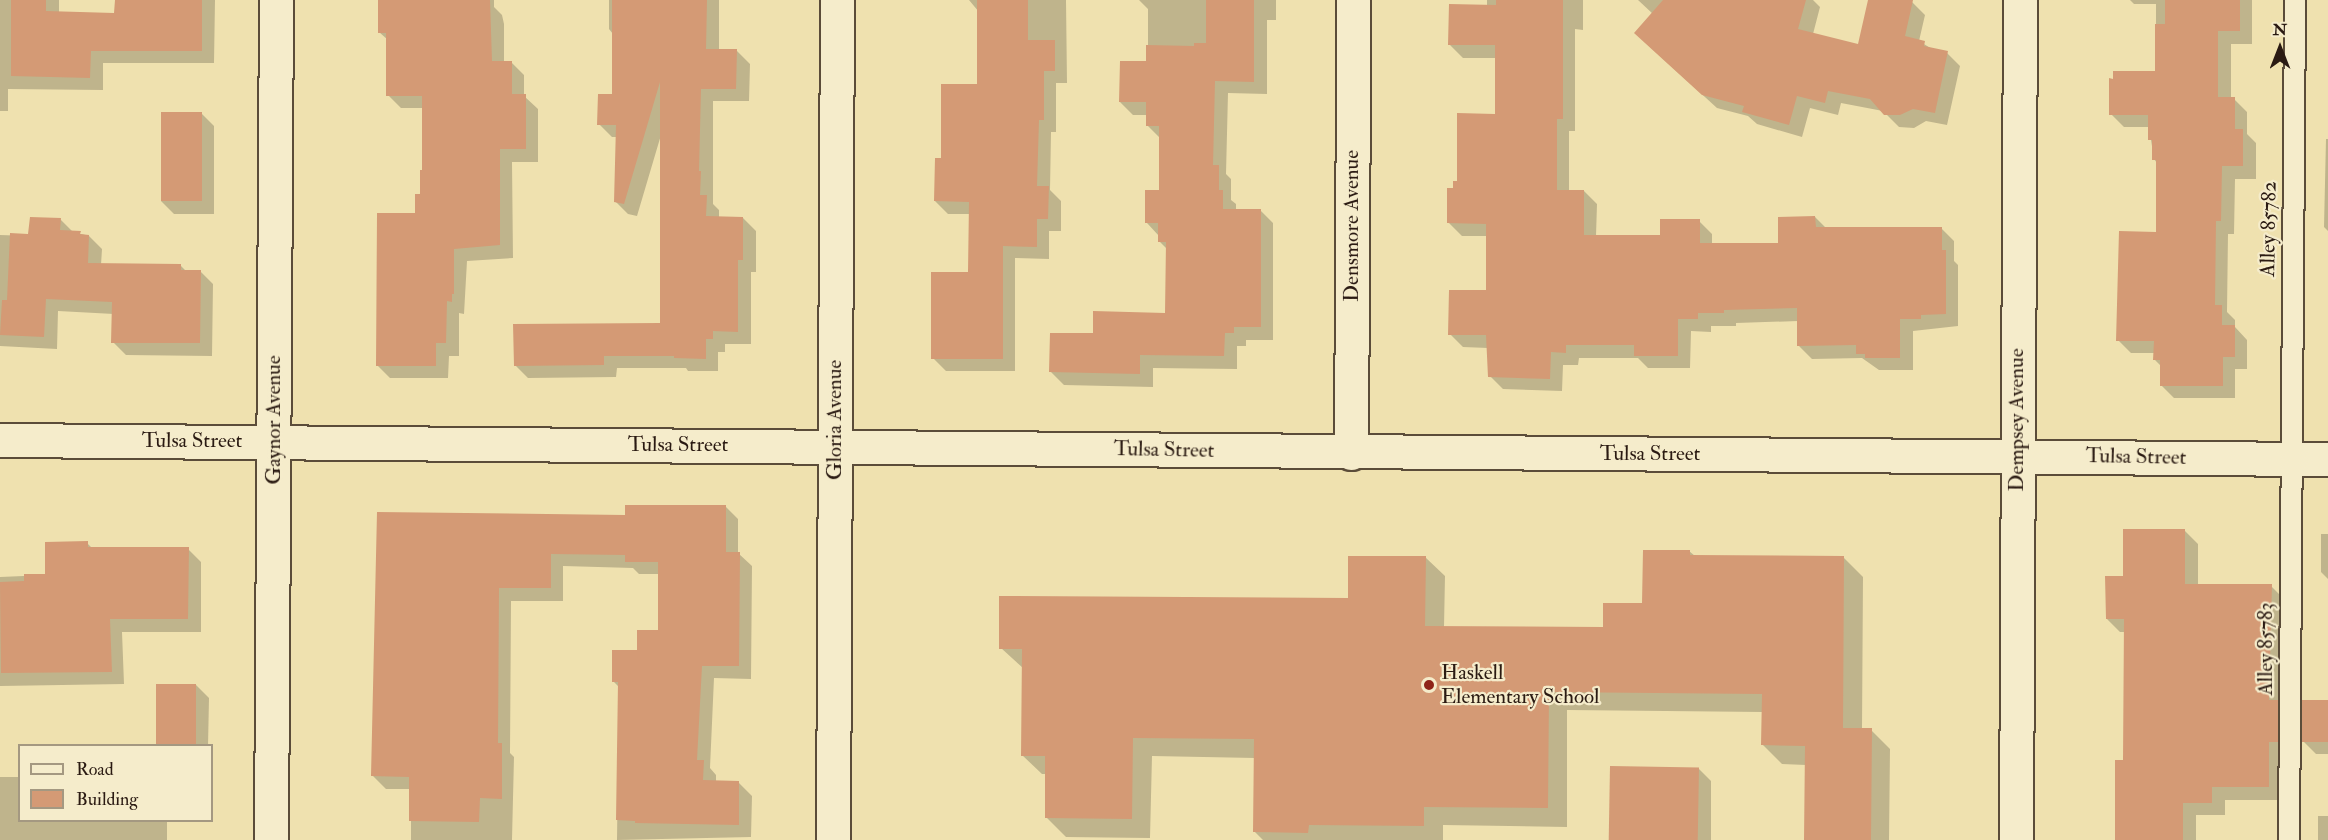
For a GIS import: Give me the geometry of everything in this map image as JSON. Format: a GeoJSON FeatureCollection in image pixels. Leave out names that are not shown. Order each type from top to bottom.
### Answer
{"type":"FeatureCollection","features":[{"type":"Feature","properties":{"kind":"street","name":"Gaynor Avenue"},"geometry":{"type":"LineString","coordinates":[[270,840],[276,0]]}},
{"type":"Feature","properties":{"kind":"street","name":"Gloria Avenue"},"geometry":{"type":"LineString","coordinates":[[833,840],[837,0]]}},
{"type":"Feature","properties":{"kind":"street","name":"Densmore Avenue"},"geometry":{"type":"LineString","coordinates":[[1351,453],[1353,0]]}},
{"type":"Feature","properties":{"kind":"street","name":"Dempsey Avenue"},"geometry":{"type":"LineString","coordinates":[[2016,840],[2016,455],[2020,0]]}},
{"type":"Feature","properties":{"kind":"street","name":"Tulsa Street"},"geometry":{"type":"LineString","coordinates":[[0,440],[835,446],[1351,453],[2016,455],[2328,459]]}},
{"type":"Feature","properties":{"kind":"lane","name":"Alley 85782"},"geometry":{"type":"LineString","coordinates":[[2291,459],[2295,0]]}},
{"type":"Feature","properties":{"kind":"lane","name":"Alley 85783"},"geometry":{"type":"LineString","coordinates":[[2289,840],[2291,459]]}},
{"type":"Feature","properties":{"kind":"building"},"geometry":{"type":"Polygon","coordinates":[[[11,0],[46,0],[46,11],[114,13],[115,0],[202,0],[202,51],[91,51],[90,78],[11,76],[11,0]]]}},
{"type":"Feature","properties":{"kind":"building"},"geometry":{"type":"Polygon","coordinates":[[[378,0],[490,0],[492,61],[512,61],[512,94],[526,94],[526,149],[500,149],[500,245],[454,249],[454,294],[452,294],[452,302],[447,301],[446,343],[436,343],[436,366],[376,366],[377,213],[415,213],[415,194],[420,194],[420,170],[422,170],[422,96],[386,96],[386,33],[378,33],[378,0]]]}},
{"type":"Feature","properties":{"kind":"building"},"geometry":{"type":"Polygon","coordinates":[[[612,0],[707,0],[706,49],[737,49],[736,89],[701,89],[699,171],[701,171],[700,195],[707,195],[706,216],[743,217],[743,260],[738,260],[738,332],[713,331],[713,339],[706,339],[706,359],[674,358],[674,356],[604,356],[604,365],[514,366],[513,324],[660,323],[660,82],[624,204],[614,202],[616,125],[597,125],[598,94],[612,94],[612,0]]]}},
{"type":"Feature","properties":{"kind":"building"},"geometry":{"type":"Polygon","coordinates":[[[977,0],[1028,0],[1028,40],[1055,40],[1055,71],[1044,71],[1044,120],[1039,120],[1037,186],[1049,186],[1048,219],[1037,219],[1037,247],[1003,246],[1003,359],[931,359],[931,272],[968,272],[969,202],[934,201],[935,158],[941,158],[941,84],[977,84],[977,0]]]}},
{"type":"Feature","properties":{"kind":"building"},"geometry":{"type":"Polygon","coordinates":[[[1206,0],[1254,0],[1254,82],[1215,81],[1213,165],[1219,165],[1219,190],[1223,190],[1223,209],[1261,209],[1261,327],[1234,327],[1234,333],[1225,333],[1224,356],[1140,355],[1140,374],[1049,372],[1050,333],[1093,333],[1093,311],[1165,313],[1166,242],[1158,242],[1158,223],[1145,223],[1145,190],[1159,190],[1159,126],[1146,126],[1146,102],[1119,102],[1120,61],[1146,61],[1146,45],[1194,46],[1194,43],[1206,43],[1206,0]]]}},
{"type":"Feature","properties":{"kind":"building"},"geometry":{"type":"Polygon","coordinates":[[[1496,0],[1563,0],[1563,119],[1557,119],[1557,190],[1584,190],[1584,235],[1660,235],[1660,219],[1700,219],[1700,243],[1778,243],[1778,217],[1815,216],[1816,227],[1942,227],[1942,250],[1946,250],[1946,314],[1921,315],[1921,319],[1900,319],[1900,358],[1865,358],[1865,354],[1856,354],[1856,345],[1797,346],[1797,308],[1724,310],[1724,313],[1698,313],[1698,319],[1678,319],[1678,356],[1634,356],[1634,345],[1566,345],[1566,353],[1551,352],[1550,379],[1488,377],[1486,335],[1448,335],[1449,290],[1486,290],[1486,224],[1447,223],[1447,188],[1453,188],[1453,181],[1457,181],[1457,113],[1495,114],[1495,45],[1448,45],[1449,4],[1496,5],[1496,0]]]}},
{"type":"Feature","properties":{"kind":"building"},"geometry":{"type":"Polygon","coordinates":[[[1663,0],[1806,0],[1798,29],[1858,44],[1868,0],[1913,0],[1905,36],[1925,41],[1924,46],[1948,51],[1935,113],[1913,109],[1900,115],[1884,115],[1870,99],[1828,91],[1825,103],[1797,96],[1789,125],[1742,112],[1744,106],[1702,95],[1634,33],[1663,0]]]}},
{"type":"Feature","properties":{"kind":"building"},"geometry":{"type":"Polygon","coordinates":[[[2165,0],[2240,0],[2240,31],[2218,31],[2218,97],[2235,97],[2235,129],[2243,129],[2243,166],[2222,166],[2221,221],[2216,221],[2215,305],[2222,305],[2222,325],[2235,325],[2235,357],[2223,357],[2223,386],[2160,386],[2160,360],[2153,360],[2154,341],[2116,341],[2119,231],[2156,232],[2156,160],[2152,160],[2152,140],[2148,140],[2148,115],[2109,115],[2109,78],[2113,79],[2113,71],[2155,71],[2155,24],[2165,24],[2165,0]]]}},
{"type":"Feature","properties":{"kind":"building"},"geometry":{"type":"Polygon","coordinates":[[[161,112],[202,112],[202,201],[161,201],[161,112]]]}},
{"type":"Feature","properties":{"kind":"building"},"geometry":{"type":"Polygon","coordinates":[[[30,217],[61,218],[60,230],[81,231],[80,234],[89,235],[88,263],[181,264],[181,270],[201,270],[200,343],[111,343],[112,302],[46,299],[44,337],[0,335],[2,300],[7,300],[10,233],[28,234],[30,217]]]}},
{"type":"Feature","properties":{"kind":"building"},"geometry":{"type":"Polygon","coordinates":[[[625,505],[726,505],[726,552],[740,552],[739,666],[702,666],[697,760],[704,760],[703,780],[739,781],[739,825],[635,823],[635,821],[616,820],[618,682],[612,682],[612,650],[637,650],[637,630],[658,630],[658,562],[625,562],[625,555],[551,554],[551,588],[499,588],[498,743],[502,743],[502,799],[480,798],[479,822],[409,821],[409,777],[371,776],[377,512],[625,515],[625,505]]]}},
{"type":"Feature","properties":{"kind":"building"},"geometry":{"type":"Polygon","coordinates":[[[2123,529],[2185,529],[2185,584],[2272,584],[2269,700],[2278,700],[2278,742],[2269,742],[2269,787],[2212,787],[2212,803],[2183,803],[2183,840],[2115,840],[2115,760],[2123,760],[2124,619],[2106,619],[2105,576],[2123,576],[2123,529]]]}},
{"type":"Feature","properties":{"kind":"building"},"geometry":{"type":"Polygon","coordinates":[[[88,541],[88,547],[189,547],[188,619],[110,619],[112,672],[1,673],[0,582],[24,581],[24,574],[45,574],[45,542],[88,541]]]}},
{"type":"Feature","properties":{"kind":"building"},"geometry":{"type":"Polygon","coordinates":[[[1643,550],[1690,550],[1690,555],[1844,556],[1843,728],[1872,728],[1871,840],[1804,840],[1805,746],[1761,745],[1762,694],[1549,692],[1548,808],[1424,807],[1424,826],[1309,825],[1308,833],[1253,832],[1254,739],[1133,738],[1132,819],[1045,818],[1045,756],[1021,756],[1022,649],[999,649],[999,596],[1348,598],[1348,556],[1426,556],[1425,626],[1603,627],[1603,603],[1642,603],[1643,550]]]}},
{"type":"Feature","properties":{"kind":"building"},"geometry":{"type":"Polygon","coordinates":[[[156,684],[196,684],[196,744],[156,744],[156,684]]]}},
{"type":"Feature","properties":{"kind":"building"},"geometry":{"type":"Polygon","coordinates":[[[2302,700],[2328,700],[2328,742],[2302,742],[2302,700]]]}},
{"type":"Feature","properties":{"kind":"building"},"geometry":{"type":"Polygon","coordinates":[[[1610,766],[1699,768],[1698,840],[1609,840],[1610,766]]]}},
{"type":"Feature","properties":{"kind":"place","name":"Haskell Elementary School"},"geometry":{"type":"Point","coordinates":[1429,685]}}]}
